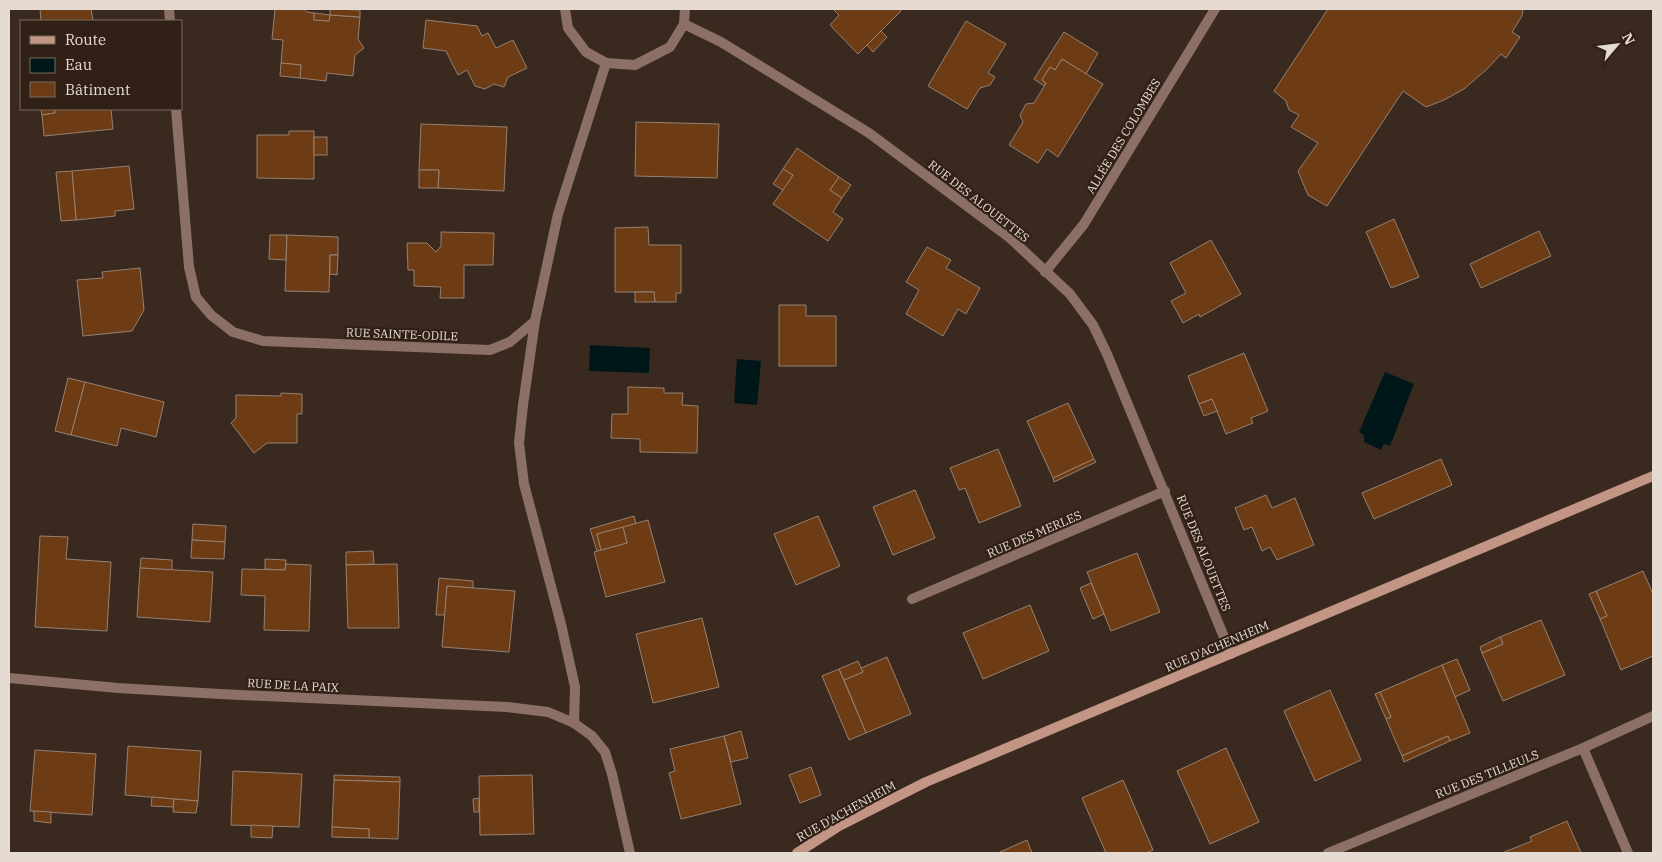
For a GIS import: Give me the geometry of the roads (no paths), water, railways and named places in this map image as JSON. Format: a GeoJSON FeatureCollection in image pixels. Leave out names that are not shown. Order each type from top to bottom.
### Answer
{"type":"FeatureCollection","features":[{"type":"Feature","properties":{"kind":"main road","name":"RUE D'ACHENHEIM"},"geometry":{"type":"LineString","coordinates":[[797,853],[839,826],[926,782],[1653,476]]}},
{"type":"Feature","properties":{"kind":"street"},"geometry":{"type":"LineString","coordinates":[[565,9],[568,28],[586,52],[606,63],[635,65],[670,47],[684,24],[685,9]]}},
{"type":"Feature","properties":{"kind":"street","name":"ALLÉE DES COLOMBES"},"geometry":{"type":"LineString","coordinates":[[1045,272],[1084,224],[1215,9]]}},
{"type":"Feature","properties":{"kind":"street","name":"RUE DES ALOUETTES"},"geometry":{"type":"LineString","coordinates":[[684,24],[721,42],[869,133],[1010,238],[1070,294],[1093,325],[1107,354],[1231,654]]}},
{"type":"Feature","properties":{"kind":"street"},"geometry":{"type":"LineString","coordinates":[[574,722],[575,687],[561,624],[524,484],[520,443],[522,405],[535,321],[558,214],[606,63]]}},
{"type":"Feature","properties":{"kind":"street","name":"RUE SAINTE-ODILE"},"geometry":{"type":"LineString","coordinates":[[176,110],[189,267],[196,297],[211,315],[233,332],[263,341],[490,350],[510,342],[535,321]]}},
{"type":"Feature","properties":{"kind":"street","name":"RUE DES MERLES"},"geometry":{"type":"LineString","coordinates":[[912,599],[1165,492]]}},
{"type":"Feature","properties":{"kind":"street","name":"RUE DE LA PAIX"},"geometry":{"type":"LineString","coordinates":[[9,678],[118,688],[507,707],[548,712],[574,722],[592,736],[605,752],[612,774],[630,853]]}},
{"type":"Feature","properties":{"kind":"street","name":"RUE DES TILLEULS"},"geometry":{"type":"LineString","coordinates":[[1328,853],[1583,748],[1653,716]]}},
{"type":"Feature","properties":{"kind":"street"},"geometry":{"type":"LineString","coordinates":[[1583,748],[1628,853]]}},
{"type":"Feature","properties":{"kind":"water"},"geometry":{"type":"Polygon","coordinates":[[[590,345],[650,348],[649,373],[589,371],[590,345]]]}},
{"type":"Feature","properties":{"kind":"water"},"geometry":{"type":"Polygon","coordinates":[[[737,359],[761,361],[757,405],[734,403],[737,359]]]}},
{"type":"Feature","properties":{"kind":"water"},"geometry":{"type":"Polygon","coordinates":[[[1385,372],[1414,384],[1390,446],[1384,444],[1381,450],[1364,442],[1364,435],[1359,432],[1385,372]]]}}]}
